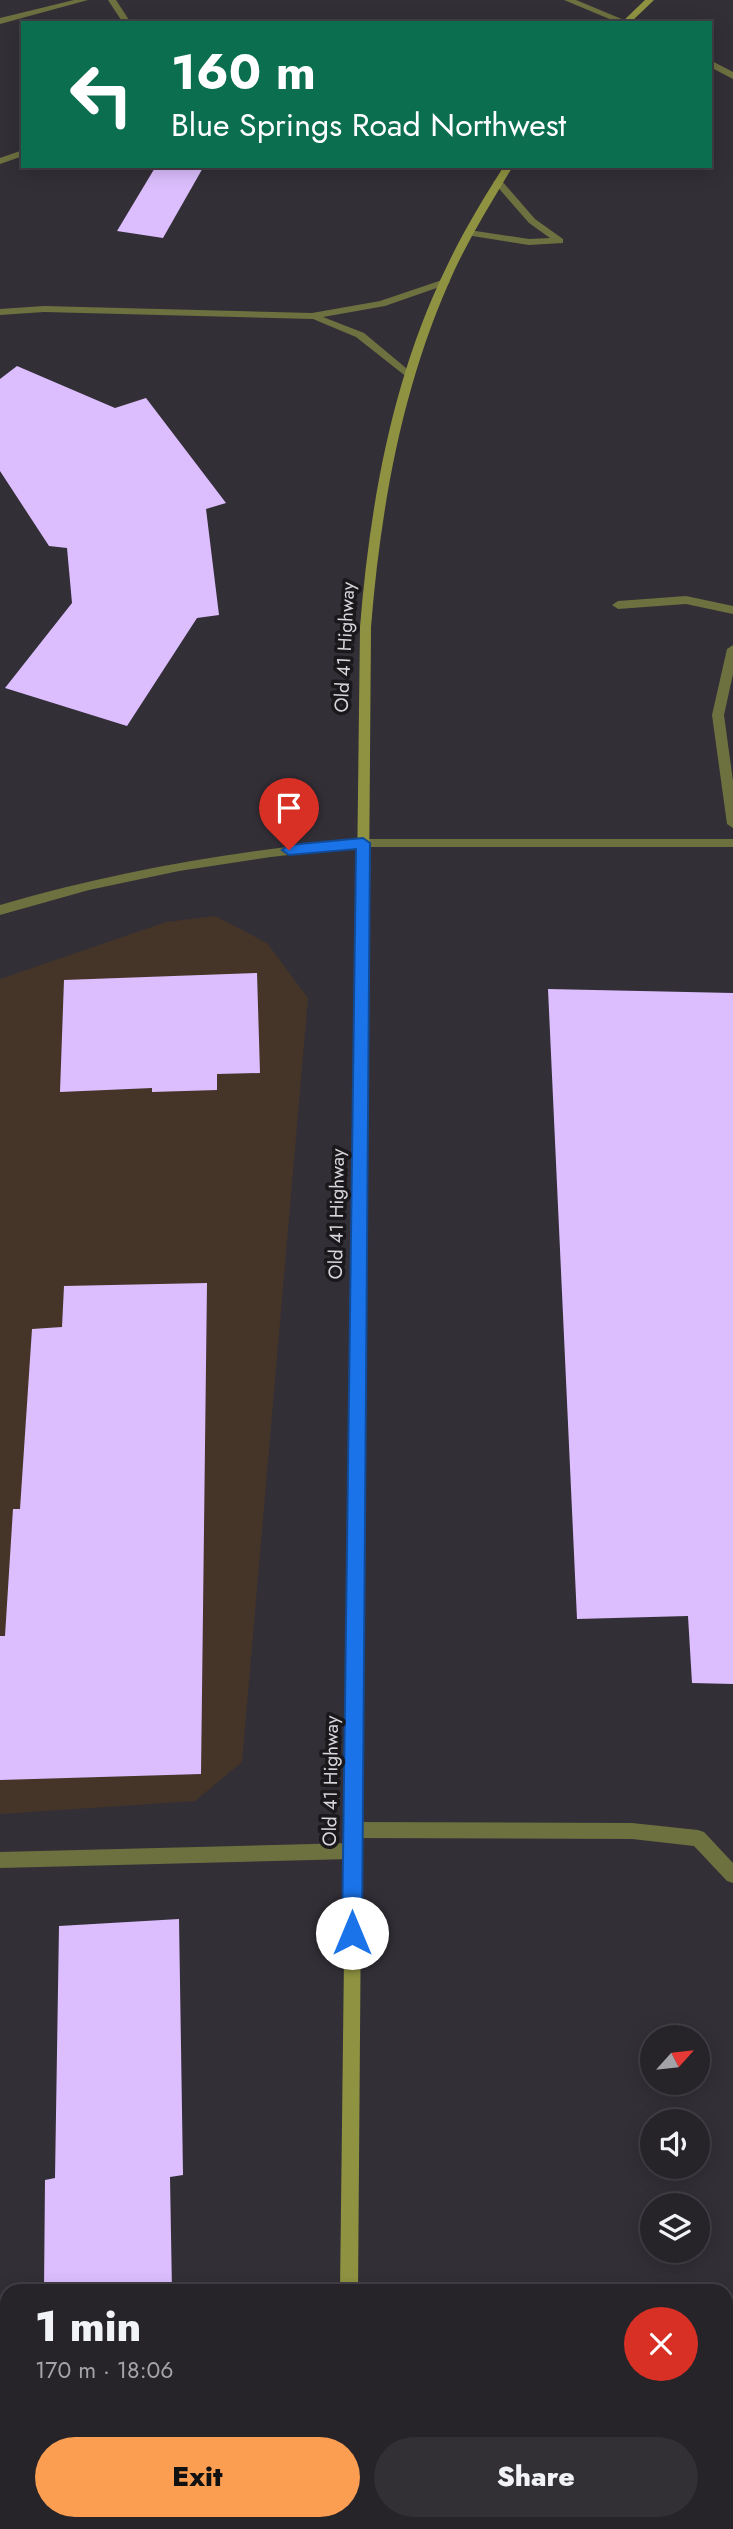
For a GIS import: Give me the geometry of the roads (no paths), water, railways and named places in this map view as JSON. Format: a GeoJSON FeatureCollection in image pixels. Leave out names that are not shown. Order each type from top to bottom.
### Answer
{"type":"FeatureCollection","features":[{"type":"Feature","properties":{"kind":"main road"},"geometry":{"type":"LineString","coordinates":[[627,21],[650,0]]}},
{"type":"Feature","properties":{"kind":"main road","name":"Old 41 Highway"},"geometry":{"type":"LineString","coordinates":[[349,2284],[366,613],[376,522],[408,375],[445,282],[468,233],[508,168]]}},
{"type":"Feature","properties":{"kind":"street"},"geometry":{"type":"LineString","coordinates":[[0,20],[84,0]]}},
{"type":"Feature","properties":{"kind":"street"},"geometry":{"type":"LineString","coordinates":[[112,0],[126,21]]}},
{"type":"Feature","properties":{"kind":"street"},"geometry":{"type":"LineString","coordinates":[[568,0],[620,21]]}},
{"type":"Feature","properties":{"kind":"street"},"geometry":{"type":"LineString","coordinates":[[712,64],[733,76]]}},
{"type":"Feature","properties":{"kind":"street"},"geometry":{"type":"LineString","coordinates":[[0,161],[21,154]]}},
{"type":"Feature","properties":{"kind":"street"},"geometry":{"type":"LineString","coordinates":[[468,233],[529,242],[560,241],[532,221],[498,182]]}},
{"type":"Feature","properties":{"kind":"street"},"geometry":{"type":"LineString","coordinates":[[0,312],[44,309],[312,316],[382,304],[445,282]]}},
{"type":"Feature","properties":{"kind":"street"},"geometry":{"type":"LineString","coordinates":[[312,316],[341,325],[360,335],[378,347],[408,375]]}},
{"type":"Feature","properties":{"kind":"street"},"geometry":{"type":"LineString","coordinates":[[618,605],[686,600],[733,610]]}},
{"type":"Feature","properties":{"kind":"street"},"geometry":{"type":"LineString","coordinates":[[733,649],[718,715],[733,824]]}},
{"type":"Feature","properties":{"kind":"street"},"geometry":{"type":"LineString","coordinates":[[0,910],[145,873],[264,853],[363,843],[733,843]]}},
{"type":"Feature","properties":{"kind":"street"},"geometry":{"type":"LineString","coordinates":[[353,1830],[632,1831],[698,1838],[733,1875]]}},
{"type":"Feature","properties":{"kind":"street"},"geometry":{"type":"LineString","coordinates":[[0,1860],[352,1851]]}}]}
